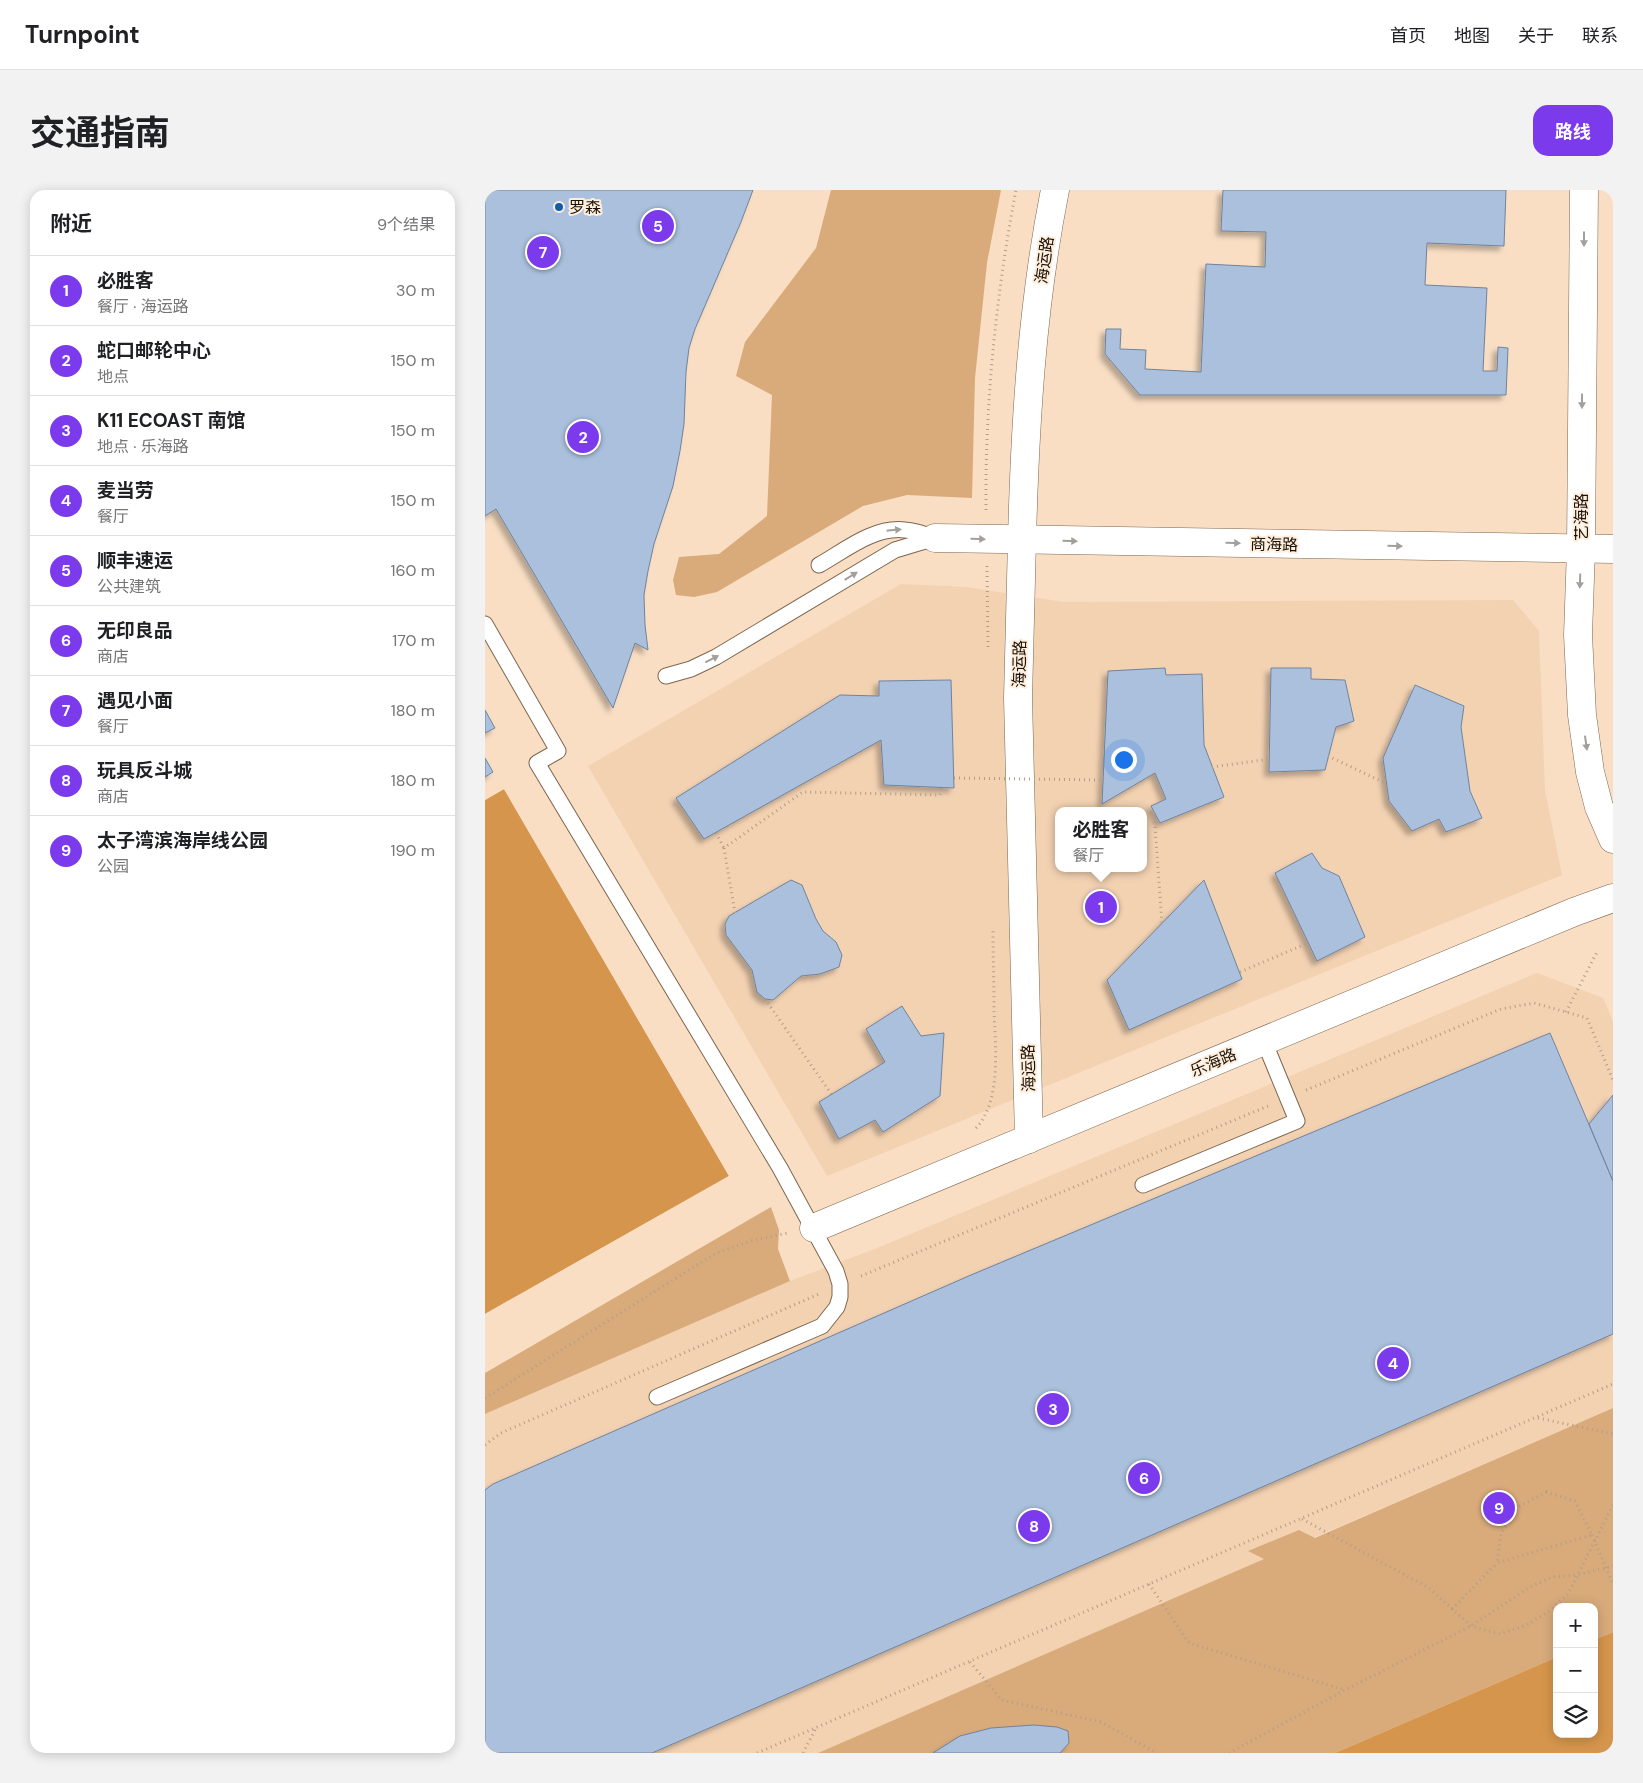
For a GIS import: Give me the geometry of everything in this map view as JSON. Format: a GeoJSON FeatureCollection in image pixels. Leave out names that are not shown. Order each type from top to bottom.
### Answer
{"type":"FeatureCollection","features":[{"type":"Feature","properties":{"kind":"street","name":"海运路"},"geometry":{"type":"LineString","coordinates":[[1029,1139],[1018,698],[1021,540],[1025,435],[1033,344],[1050,214],[1055,190]]}},
{"type":"Feature","properties":{"kind":"street","name":"艺海路"},"geometry":{"type":"LineString","coordinates":[[1584,190],[1581,549],[1578,635],[1582,715],[1591,772],[1599,808],[1613,839]]}},
{"type":"Feature","properties":{"kind":"street","name":"商海路"},"geometry":{"type":"LineString","coordinates":[[935,538],[1613,549]]}},
{"type":"Feature","properties":{"kind":"street","name":"乐海路"},"geometry":{"type":"LineString","coordinates":[[814,1228],[1574,912],[1613,898]]}},
{"type":"Feature","properties":{"kind":"lane"},"geometry":{"type":"LineString","coordinates":[[819,565],[872,536],[886,531],[903,529],[935,538]]}},
{"type":"Feature","properties":{"kind":"lane"},"geometry":{"type":"LineString","coordinates":[[666,676],[691,669],[716,657],[895,550],[935,538]]}},
{"type":"Feature","properties":{"kind":"lane"},"geometry":{"type":"LineString","coordinates":[[485,624],[558,752],[537,763],[780,1168],[836,1270],[840,1284],[840,1297],[837,1307],[822,1326],[657,1398]]}},
{"type":"Feature","properties":{"kind":"lane"},"geometry":{"type":"LineString","coordinates":[[1143,1185],[1297,1121],[1264,1041]]}},
{"type":"Feature","properties":{"kind":"path"},"geometry":{"type":"LineString","coordinates":[[988,652],[986,498],[989,388],[1005,250],[1016,190]]}},
{"type":"Feature","properties":{"kind":"path"},"geometry":{"type":"LineString","coordinates":[[1329,756],[1387,784]]}},
{"type":"Feature","properties":{"kind":"path"},"geometry":{"type":"LineString","coordinates":[[1212,767],[1270,758]]}},
{"type":"Feature","properties":{"kind":"path"},"geometry":{"type":"LineString","coordinates":[[990,771],[991,781]]}},
{"type":"Feature","properties":{"kind":"path"},"geometry":{"type":"LineString","coordinates":[[954,778],[1103,780]]}},
{"type":"Feature","properties":{"kind":"path"},"geometry":{"type":"LineString","coordinates":[[724,848],[803,792],[940,795],[941,787]]}},
{"type":"Feature","properties":{"kind":"path"},"geometry":{"type":"LineString","coordinates":[[1154,812],[1162,924]]}},
{"type":"Feature","properties":{"kind":"path"},"geometry":{"type":"LineString","coordinates":[[716,833],[724,848],[735,912]]}},
{"type":"Feature","properties":{"kind":"path"},"geometry":{"type":"LineString","coordinates":[[971,1133],[983,1121],[991,1098],[995,1068],[993,920]]}},
{"type":"Feature","properties":{"kind":"path"},"geometry":{"type":"LineString","coordinates":[[1240,972],[1308,943]]}},
{"type":"Feature","properties":{"kind":"path"},"geometry":{"type":"LineString","coordinates":[[1566,1012],[1597,952]]}},
{"type":"Feature","properties":{"kind":"path"},"geometry":{"type":"LineString","coordinates":[[765,999],[832,1095]]}},
{"type":"Feature","properties":{"kind":"path"},"geometry":{"type":"LineString","coordinates":[[485,1445],[501,1433],[840,1284],[1287,1098]]}},
{"type":"Feature","properties":{"kind":"path"},"geometry":{"type":"LineString","coordinates":[[485,1398],[716,1253],[754,1240],[814,1228]]}},
{"type":"Feature","properties":{"kind":"path"},"geometry":{"type":"LineString","coordinates":[[757,1753],[1613,1384]]}},
{"type":"Feature","properties":{"kind":"path"},"geometry":{"type":"LineString","coordinates":[[1537,1418],[1613,1434]]}},
{"type":"Feature","properties":{"kind":"path"},"geometry":{"type":"LineString","coordinates":[[1497,1563],[1501,1533],[1518,1507],[1546,1492],[1575,1500],[1613,1584]]}},
{"type":"Feature","properties":{"kind":"path"},"geometry":{"type":"LineString","coordinates":[[1302,1519],[1429,1588],[1471,1626],[1500,1634],[1527,1625],[1551,1610],[1568,1594],[1613,1505]]}},
{"type":"Feature","properties":{"kind":"path"},"geometry":{"type":"LineString","coordinates":[[1452,1609],[1497,1563],[1592,1535]]}},
{"type":"Feature","properties":{"kind":"path"},"geometry":{"type":"LineString","coordinates":[[1229,1753],[1345,1690],[1471,1626],[1530,1587],[1553,1577],[1578,1575],[1613,1566]]}},
{"type":"Feature","properties":{"kind":"path"},"geometry":{"type":"LineString","coordinates":[[1149,1584],[1189,1642],[1345,1690]]}},
{"type":"Feature","properties":{"kind":"path"},"geometry":{"type":"LineString","coordinates":[[970,1662],[1002,1700],[1101,1722],[1157,1753]]}},
{"type":"Feature","properties":{"kind":"path"},"geometry":{"type":"LineString","coordinates":[[803,1753],[817,1727]]}},
{"type":"Feature","properties":{"kind":"shaded area"},"geometry":{"type":"Polygon","coordinates":[[[831,190],[1001,190],[987,263],[975,378],[972,498],[907,495],[863,506],[717,592],[694,597],[676,595],[673,580],[679,557],[719,554],[767,516],[772,395],[736,376],[745,342],[816,248],[831,190]]]}},
{"type":"Feature","properties":{"kind":"shaded area"},"geometry":{"type":"Polygon","coordinates":[[[901,584],[967,587],[1064,602],[1513,600],[1539,631],[1545,790],[1562,875],[827,1176],[588,766],[901,584]]]}},
{"type":"Feature","properties":{"kind":"shaded area"},"geometry":{"type":"Polygon","coordinates":[[[504,789],[729,1176],[485,1314],[485,800],[504,789]]]}},
{"type":"Feature","properties":{"kind":"shaded area"},"geometry":{"type":"Polygon","coordinates":[[[1537,973],[1603,998],[1613,1021],[1613,1408],[818,1753],[485,1753],[485,1414],[790,1281],[877,1248],[1537,973]]]}},
{"type":"Feature","properties":{"kind":"shaded area"},"geometry":{"type":"Polygon","coordinates":[[[771,1207],[779,1230],[778,1249],[790,1281],[485,1414],[485,1373],[771,1207]]]}},
{"type":"Feature","properties":{"kind":"shaded area"},"geometry":{"type":"Polygon","coordinates":[[[1613,1408],[1613,1632],[1598,1638],[1598,1603],[1553,1603],[1553,1659],[1335,1753],[818,1753],[1264,1559],[1248,1551],[1299,1530],[1315,1538],[1613,1408]]]}},
{"type":"Feature","properties":{"kind":"shaded area"},"geometry":{"type":"Polygon","coordinates":[[[1613,1632],[1613,1753],[1335,1753],[1553,1659],[1553,1738],[1598,1738],[1598,1638],[1613,1632]]]}},
{"type":"Feature","properties":{"kind":"pier"},"geometry":{"type":"Polygon","coordinates":[[[504,787],[732,1176],[485,1317],[485,1314],[729,1176],[504,789],[485,800],[485,797],[504,787]]]}},
{"type":"Feature","properties":{"kind":"building"},"geometry":{"type":"Polygon","coordinates":[[[485,190],[753,190],[695,329],[689,348],[684,424],[680,451],[673,486],[654,544],[644,595],[648,650],[635,643],[613,708],[496,509],[485,516],[485,190]]]}},
{"type":"Feature","properties":{"kind":"building"},"geometry":{"type":"Polygon","coordinates":[[[1223,190],[1506,190],[1504,246],[1427,243],[1425,285],[1487,288],[1483,371],[1497,371],[1498,347],[1508,348],[1506,395],[1140,395],[1105,354],[1106,329],[1121,329],[1120,349],[1146,350],[1145,369],[1201,372],[1206,264],[1265,267],[1266,232],[1221,231],[1223,190]]]}},
{"type":"Feature","properties":{"kind":"building"},"geometry":{"type":"Polygon","coordinates":[[[1165,668],[1166,675],[1202,674],[1204,745],[1224,797],[1160,823],[1151,806],[1166,799],[1155,773],[1102,804],[1108,671],[1165,668]]]}},
{"type":"Feature","properties":{"kind":"building"},"geometry":{"type":"Polygon","coordinates":[[[1271,668],[1311,668],[1311,679],[1345,680],[1354,721],[1336,727],[1325,770],[1269,772],[1271,668]]]}},
{"type":"Feature","properties":{"kind":"building"},"geometry":{"type":"Polygon","coordinates":[[[951,680],[954,788],[884,785],[881,740],[704,839],[676,798],[840,695],[879,696],[879,681],[951,680]]]}},
{"type":"Feature","properties":{"kind":"building"},"geometry":{"type":"Polygon","coordinates":[[[1415,685],[1464,706],[1461,727],[1470,791],[1482,818],[1446,832],[1439,819],[1412,831],[1389,801],[1383,758],[1415,685]]]}},
{"type":"Feature","properties":{"kind":"building"},"geometry":{"type":"Polygon","coordinates":[[[485,710],[495,728],[485,733],[485,710]]]}},
{"type":"Feature","properties":{"kind":"building"},"geometry":{"type":"Polygon","coordinates":[[[485,758],[493,772],[485,777],[485,758]]]}},
{"type":"Feature","properties":{"kind":"building"},"geometry":{"type":"Polygon","coordinates":[[[1312,853],[1322,868],[1339,876],[1365,937],[1317,961],[1275,873],[1312,853]]]}},
{"type":"Feature","properties":{"kind":"building"},"geometry":{"type":"Polygon","coordinates":[[[791,880],[802,885],[816,919],[823,931],[836,942],[842,955],[839,967],[820,974],[801,976],[773,1000],[765,999],[757,992],[752,970],[726,935],[725,924],[729,916],[791,880]]]}},
{"type":"Feature","properties":{"kind":"building"},"geometry":{"type":"Polygon","coordinates":[[[1204,880],[1242,979],[1129,1030],[1107,980],[1204,880]]]}},
{"type":"Feature","properties":{"kind":"building"},"geometry":{"type":"Polygon","coordinates":[[[902,1006],[921,1036],[944,1033],[940,1096],[883,1132],[875,1120],[839,1139],[819,1102],[885,1062],[866,1029],[902,1006]]]}},
{"type":"Feature","properties":{"kind":"building"},"geometry":{"type":"Polygon","coordinates":[[[1550,1033],[1613,1181],[1613,1334],[652,1753],[485,1753],[485,1490],[493,1484],[971,1275],[1550,1033]]]}},
{"type":"Feature","properties":{"kind":"building"},"geometry":{"type":"Polygon","coordinates":[[[1613,1095],[1613,1181],[1589,1124],[1613,1095]]]}},
{"type":"Feature","properties":{"kind":"building"},"geometry":{"type":"Polygon","coordinates":[[[1034,1725],[1057,1727],[1068,1731],[1069,1743],[1060,1753],[933,1753],[960,1736],[991,1728],[1034,1725]]]}},
{"type":"Feature","properties":{"kind":"place","name":"罗森"},"geometry":{"type":"Point","coordinates":[559,207]}},
{"type":"Feature","properties":{"kind":"place","name":"顺丰速运"},"geometry":{"type":"Point","coordinates":[658,226]}},
{"type":"Feature","properties":{"kind":"place","name":"遇见小面"},"geometry":{"type":"Point","coordinates":[543,252]}},
{"type":"Feature","properties":{"kind":"place","name":"蛇口邮轮中心"},"geometry":{"type":"Point","coordinates":[583,437]}},
{"type":"Feature","properties":{"kind":"place","name":"必胜客"},"geometry":{"type":"Point","coordinates":[1101,907]}},
{"type":"Feature","properties":{"kind":"place","name":"麦当劳"},"geometry":{"type":"Point","coordinates":[1393,1363]}},
{"type":"Feature","properties":{"kind":"place","name":"K11 ECOAST 南馆"},"geometry":{"type":"Point","coordinates":[1053,1409]}},
{"type":"Feature","properties":{"kind":"place","name":"无印良品"},"geometry":{"type":"Point","coordinates":[1144,1478]}},
{"type":"Feature","properties":{"kind":"place","name":"太子湾滨海岸线公园"},"geometry":{"type":"Point","coordinates":[1499,1508]}},
{"type":"Feature","properties":{"kind":"place","name":"玩具反斗城"},"geometry":{"type":"Point","coordinates":[1034,1526]}}]}
